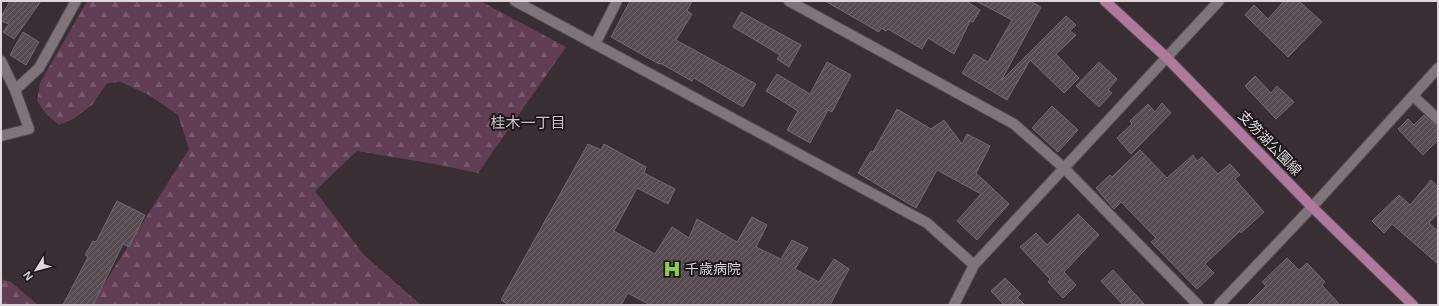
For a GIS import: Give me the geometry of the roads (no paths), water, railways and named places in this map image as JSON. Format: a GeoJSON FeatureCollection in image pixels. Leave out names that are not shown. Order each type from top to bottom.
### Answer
{"type":"FeatureCollection","features":[{"type":"Feature","properties":{"kind":"main road","name":"支笏湖公園線"},"geometry":{"type":"LineString","coordinates":[[1105,1],[1166,57],[1312,207],[1414,305]]}},
{"type":"Feature","properties":{"kind":"street"},"geometry":{"type":"LineString","coordinates":[[15,90],[39,68],[76,1]]}},
{"type":"Feature","properties":{"kind":"street"},"geometry":{"type":"LineString","coordinates":[[515,1],[927,223],[974,265]]}},
{"type":"Feature","properties":{"kind":"street"},"geometry":{"type":"LineString","coordinates":[[595,44],[617,1]]}},
{"type":"Feature","properties":{"kind":"street"},"geometry":{"type":"LineString","coordinates":[[789,1],[1014,124],[1064,168],[1198,305]]}},
{"type":"Feature","properties":{"kind":"street"},"geometry":{"type":"LineString","coordinates":[[954,305],[974,265],[1219,1]]}},
{"type":"Feature","properties":{"kind":"street"},"geometry":{"type":"LineString","coordinates":[[1,61],[15,90],[29,129],[1,136]]}},
{"type":"Feature","properties":{"kind":"street"},"geometry":{"type":"LineString","coordinates":[[1219,305],[1312,207],[1438,68]]}},
{"type":"Feature","properties":{"kind":"street"},"geometry":{"type":"LineString","coordinates":[[1413,96],[1438,119]]}},
{"type":"Feature","properties":{"kind":"place","name":"千歳病院"},"geometry":{"type":"Point","coordinates":[672,269]}},
{"type":"Feature","properties":{"kind":"district","name":"桂木一丁目"},"geometry":{"type":"Point","coordinates":[528,123]}}]}
